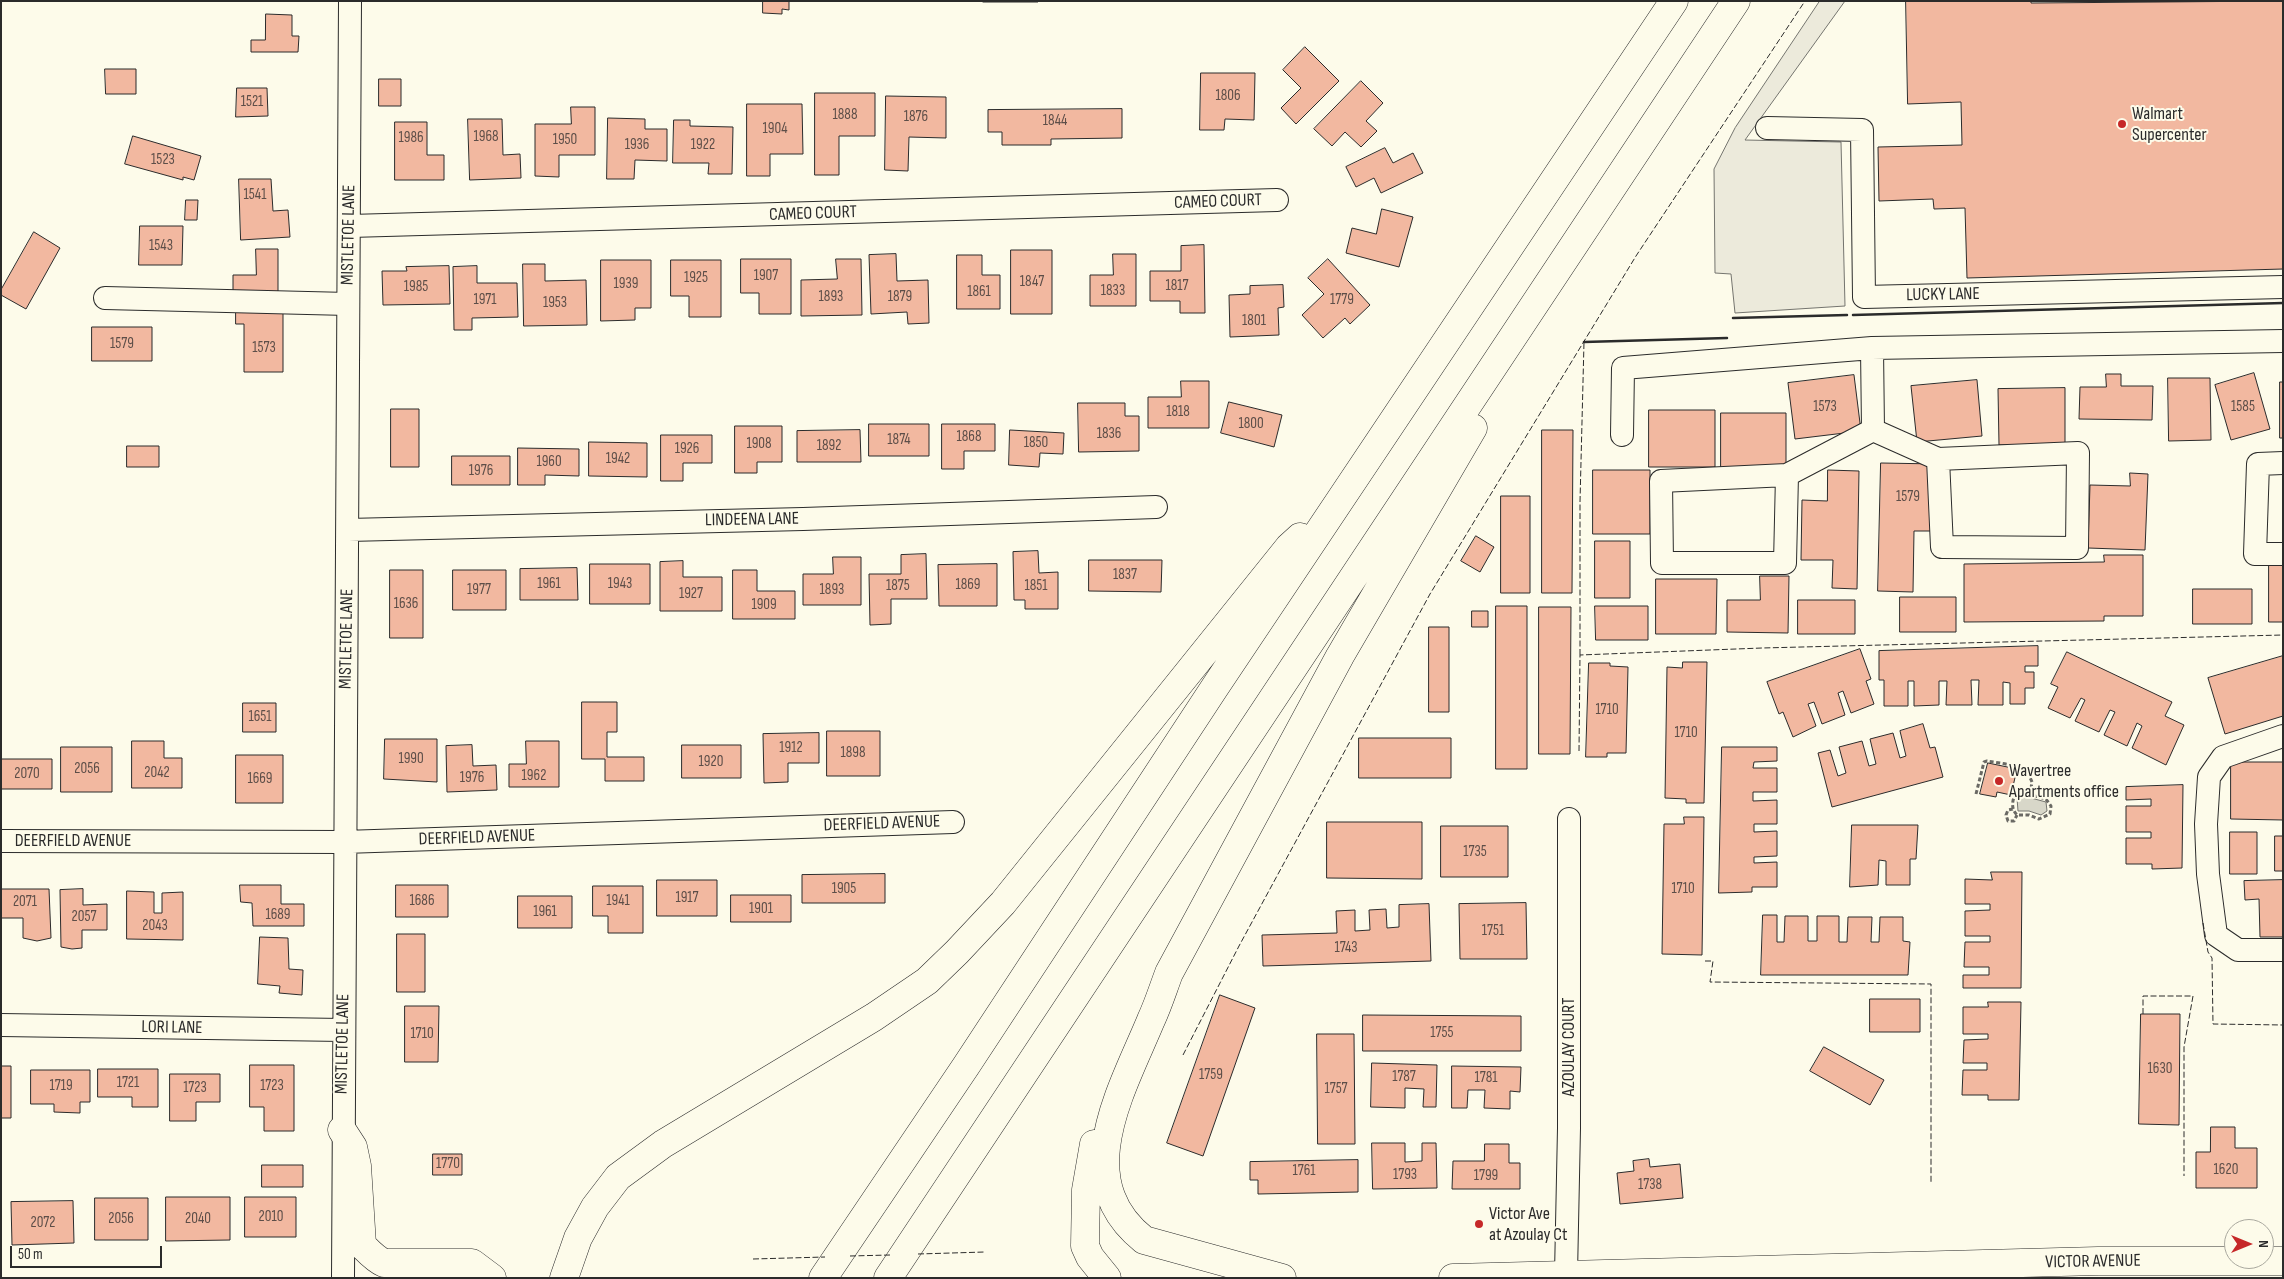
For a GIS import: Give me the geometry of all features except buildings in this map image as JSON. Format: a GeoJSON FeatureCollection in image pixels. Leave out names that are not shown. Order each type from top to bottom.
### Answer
{"type":"FeatureCollection","features":[{"type":"Feature","properties":{"kind":"main road"},"geometry":{"type":"LineString","coordinates":[[823,1278],[1674,1]]}},
{"type":"Feature","properties":{"kind":"main road"},"geometry":{"type":"LineString","coordinates":[[888,1278],[1736,1]]}},
{"type":"Feature","properties":{"kind":"main road"},"geometry":{"type":"LineString","coordinates":[[1107,1278],[1090,1257],[1085,1246],[1086,1190],[1094,1143],[1114,1073],[1140,1016],[1168,973],[1340,656],[1480,416],[1497,362]]}},
{"type":"Feature","properties":{"kind":"main road"},"geometry":{"type":"LineString","coordinates":[[564,1278],[578,1238],[595,1207],[618,1177],[663,1144],[874,1017],[927,981],[957,952],[1003,903],[1289,547],[1346,493]]}},
{"type":"Feature","properties":{"kind":"main road"},"geometry":{"type":"LineString","coordinates":[[1168,973],[1152,1020],[1127,1074],[1104,1153],[1107,1184],[1114,1205],[1124,1221],[1144,1240],[1282,1278]]}},
{"type":"Feature","properties":{"kind":"main road"},"geometry":{"type":"LineString","coordinates":[[342,1130],[353,1147],[357,1166],[362,1245],[376,1259],[384,1263],[472,1263],[492,1278]]}},
{"type":"Feature","properties":{"kind":"main road","name":"VICTOR AVENUE"},"geometry":{"type":"LineString","coordinates":[[1453,1278],[1566,1274],[1698,1274],[2098,1261],[2283,1260]]}},
{"type":"Feature","properties":{"kind":"street","name":"MISTLETOE LANE"},"geometry":{"type":"LineString","coordinates":[[343,1278],[342,1130],[348,530],[350,1]]}},
{"type":"Feature","properties":{"kind":"street","name":"LUCKY LANE"},"geometry":{"type":"LineString","coordinates":[[1767,128],[1862,130],[1864,297],[2283,287]]}},
{"type":"Feature","properties":{"kind":"street","name":"CAMEO COURT"},"geometry":{"type":"LineString","coordinates":[[350,226],[1277,200]]}},
{"type":"Feature","properties":{"kind":"street"},"geometry":{"type":"LineString","coordinates":[[104,298],[348,304]]}},
{"type":"Feature","properties":{"kind":"street"},"geometry":{"type":"LineString","coordinates":[[1622,435],[1623,368],[1872,348],[2283,341]]}},
{"type":"Feature","properties":{"kind":"street"},"geometry":{"type":"LineString","coordinates":[[1872,348],[1874,430]]}},
{"type":"Feature","properties":{"kind":"street"},"geometry":{"type":"LineString","coordinates":[[1874,430],[1938,459],[2078,453],[2077,548],[1942,547],[1938,459]]}},
{"type":"Feature","properties":{"kind":"street"},"geometry":{"type":"LineString","coordinates":[[1787,475],[1785,563],[1662,563],[1661,481],[1787,475],[1874,430]]}},
{"type":"Feature","properties":{"kind":"street"},"geometry":{"type":"LineString","coordinates":[[2283,463],[2258,464],[2255,554],[2283,554]]}},
{"type":"Feature","properties":{"kind":"street","name":"LINDEENA LANE"},"geometry":{"type":"LineString","coordinates":[[348,530],[1156,507]]}},
{"type":"Feature","properties":{"kind":"street"},"geometry":{"type":"LineString","coordinates":[[2283,736],[2223,757],[2209,777],[2206,824],[2208,874],[2216,935],[2238,950],[2283,950]]}},
{"type":"Feature","properties":{"kind":"street","name":"AZOULAY COURT"},"geometry":{"type":"LineString","coordinates":[[1566,1274],[1569,1128],[1569,819]]}},
{"type":"Feature","properties":{"kind":"street","name":"DEERFIELD AVENUE"},"geometry":{"type":"LineString","coordinates":[[1,841],[344,842],[954,822]]}},
{"type":"Feature","properties":{"kind":"street","name":"LORI LANE"},"geometry":{"type":"LineString","coordinates":[[1,1025],[343,1030]]}},
{"type":"Feature","properties":{"kind":"path"},"geometry":{"type":"LineString","coordinates":[[1976,794],[1984,762],[1987,761],[2016,767],[2026,772],[2032,782],[2030,794]]}},
{"type":"Feature","properties":{"kind":"path"},"geometry":{"type":"LineString","coordinates":[[2021,792],[2046,799],[2051,806],[2050,814],[2047,817],[2039,819],[2029,815],[2018,815],[2013,808],[2015,794],[2021,792]]}},
{"type":"Feature","properties":{"kind":"path"},"geometry":{"type":"LineString","coordinates":[[2013,808],[2008,810],[2006,815],[2008,821],[2014,821],[2018,815]]}},
{"type":"Feature","properties":{"kind":"shaded area"},"geometry":{"type":"Polygon","coordinates":[[[1820,1],[1845,1],[1745,140],[1841,142],[1845,306],[1735,313],[1731,274],[1715,273],[1714,169],[1735,128],[1820,1]]]}},
{"type":"Feature","properties":{"kind":"shaded area"},"geometry":{"type":"Polygon","coordinates":[[[2024,794],[2046,802],[2047,811],[2041,815],[2029,811],[2018,811],[2017,798],[2024,794]]]}},
{"type":"Feature","properties":{"kind":"fence"},"geometry":{"type":"LineString","coordinates":[[1183,1055],[1239,946],[1430,594],[1636,256],[1805,1]]}},
{"type":"Feature","properties":{"kind":"fence"},"geometry":{"type":"LineString","coordinates":[[1580,655],[1580,502],[1584,342]]}},
{"type":"Feature","properties":{"kind":"fence"},"geometry":{"type":"LineString","coordinates":[[1579,751],[1580,655],[1762,648],[2283,635]]}},
{"type":"Feature","properties":{"kind":"fence"},"geometry":{"type":"LineString","coordinates":[[2203,923],[2208,952],[2212,958],[2213,1024],[2283,1025]]}},
{"type":"Feature","properties":{"kind":"fence"},"geometry":{"type":"LineString","coordinates":[[1705,961],[1713,961],[1710,982],[1931,984],[1931,1184]]}},
{"type":"Feature","properties":{"kind":"fence"},"geometry":{"type":"LineString","coordinates":[[2143,1014],[2143,996],[2193,996],[2184,1047],[2184,1176]]}},
{"type":"Feature","properties":{"kind":"fence"},"geometry":{"type":"LineString","coordinates":[[918,1254],[985,1252]]}},
{"type":"Feature","properties":{"kind":"fence"},"geometry":{"type":"LineString","coordinates":[[850,1256],[890,1255]]}},
{"type":"Feature","properties":{"kind":"fence"},"geometry":{"type":"LineString","coordinates":[[753,1259],[825,1257]]}},
{"type":"Feature","properties":{"kind":"wall"},"geometry":{"type":"LineString","coordinates":[[1853,315],[2283,303]]}},
{"type":"Feature","properties":{"kind":"wall"},"geometry":{"type":"LineString","coordinates":[[1733,318],[1847,315]]}},
{"type":"Feature","properties":{"kind":"wall"},"geometry":{"type":"LineString","coordinates":[[1584,342],[1727,338]]}},
{"type":"Feature","properties":{"kind":"place","name":"Walmart Supercenter"},"geometry":{"type":"Point","coordinates":[2122,124]}},
{"type":"Feature","properties":{"kind":"place","name":"Wavertree Apartments office"},"geometry":{"type":"Point","coordinates":[1999,781]}},
{"type":"Feature","properties":{"kind":"place","name":"Victor Ave at Azoulay Ct"},"geometry":{"type":"Point","coordinates":[1479,1224]}}]}
